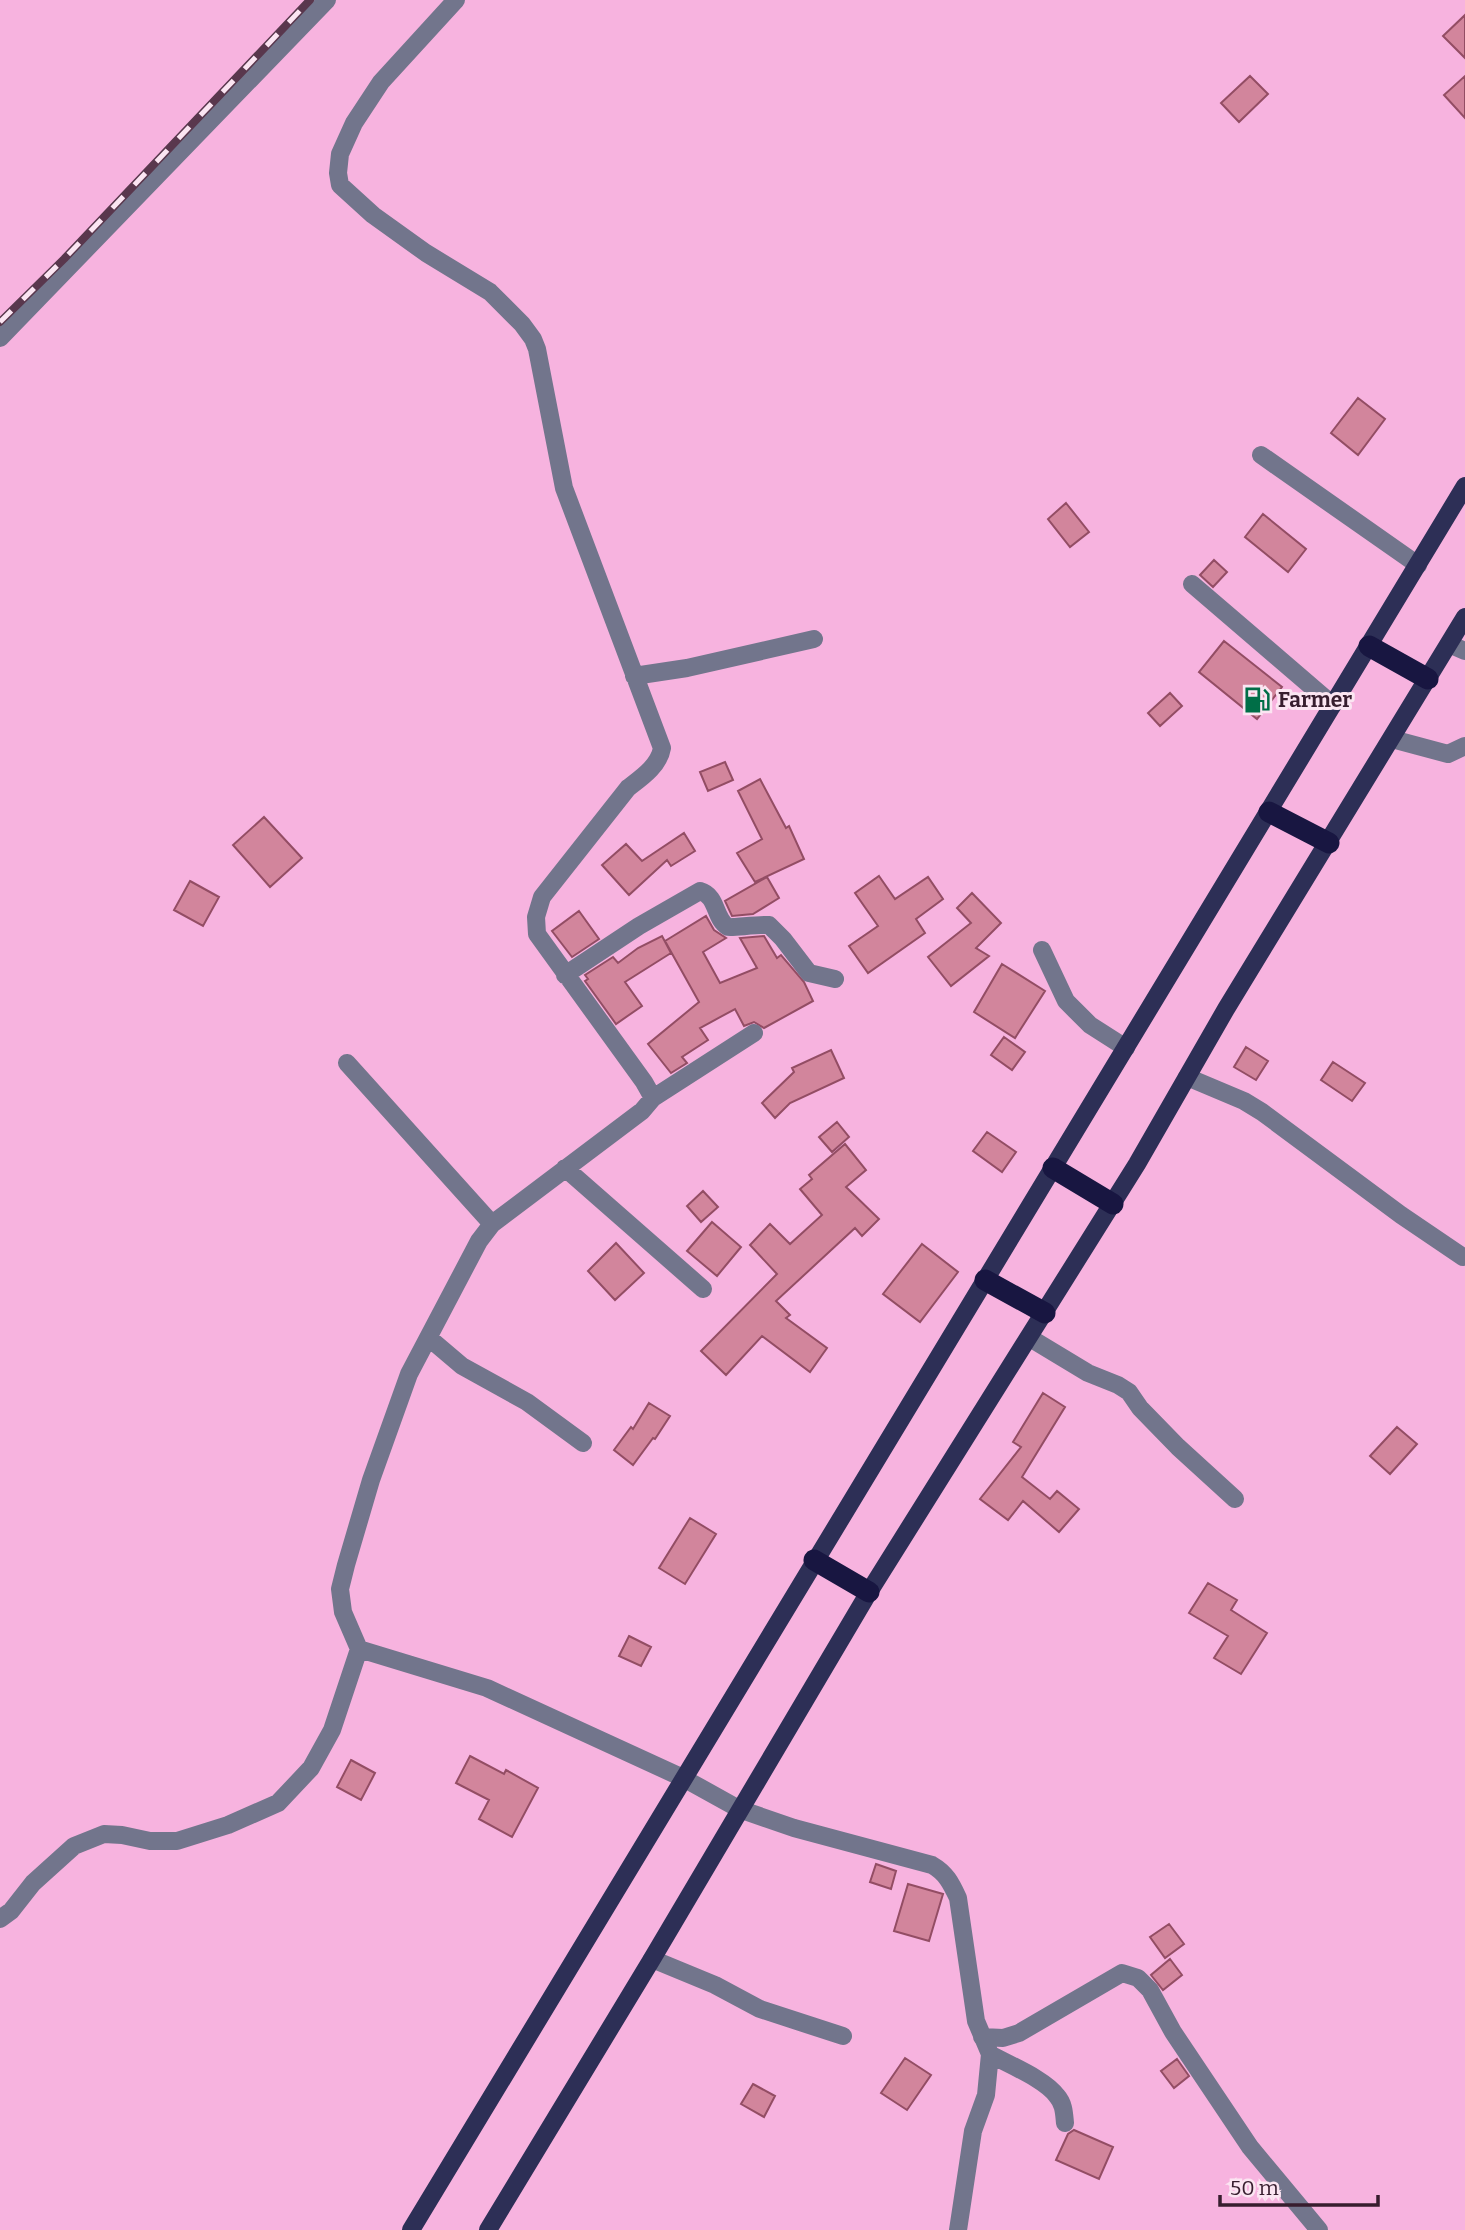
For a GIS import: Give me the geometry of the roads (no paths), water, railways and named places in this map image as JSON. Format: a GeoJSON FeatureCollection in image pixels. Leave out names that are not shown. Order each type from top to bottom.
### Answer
{"type":"FeatureCollection","features":[{"type":"Feature","properties":{"kind":"highway"},"geometry":{"type":"LineString","coordinates":[[1368,646],[1428,678]]}},
{"type":"Feature","properties":{"kind":"highway"},"geometry":{"type":"LineString","coordinates":[[1269,812],[1329,843]]}},
{"type":"Feature","properties":{"kind":"highway"},"geometry":{"type":"LineString","coordinates":[[1053,1168],[1113,1204]]}},
{"type":"Feature","properties":{"kind":"highway"},"geometry":{"type":"LineString","coordinates":[[985,1280],[1045,1313]]}},
{"type":"Feature","properties":{"kind":"highway"},"geometry":{"type":"LineString","coordinates":[[814,1560],[869,1592]]}},
{"type":"Feature","properties":{"kind":"main road"},"geometry":{"type":"LineString","coordinates":[[411,2230],[1465,486]]}},
{"type":"Feature","properties":{"kind":"main road"},"geometry":{"type":"LineString","coordinates":[[488,2230],[869,1592],[1113,1204],[1226,1009],[1428,678],[1457,648],[1465,617]]}},
{"type":"Feature","properties":{"kind":"street"},"geometry":{"type":"LineString","coordinates":[[0,338],[327,0]]}},
{"type":"Feature","properties":{"kind":"street"},"geometry":{"type":"LineString","coordinates":[[456,0],[381,82],[354,123],[340,154],[340,185],[373,215],[451,271],[490,292],[533,339],[564,488],[662,748],[661,754],[646,774],[628,788],[542,897],[536,917],[537,934],[653,1098]]}},
{"type":"Feature","properties":{"kind":"street"},"geometry":{"type":"LineString","coordinates":[[1261,455],[1418,565]]}},
{"type":"Feature","properties":{"kind":"street"},"geometry":{"type":"LineString","coordinates":[[1192,584],[1333,705]]}},
{"type":"Feature","properties":{"kind":"street"},"geometry":{"type":"LineString","coordinates":[[634,676],[687,668],[814,639]]}},
{"type":"Feature","properties":{"kind":"street"},"geometry":{"type":"LineString","coordinates":[[1392,739],[1448,754],[1465,746]]}},
{"type":"Feature","properties":{"kind":"street"},"geometry":{"type":"LineString","coordinates":[[565,975],[639,926],[700,891],[706,892],[715,903],[727,926],[734,928],[744,925],[769,925],[809,973],[835,979]]}},
{"type":"Feature","properties":{"kind":"street"},"geometry":{"type":"LineString","coordinates":[[1042,950],[1066,1001],[1090,1025],[1126,1048]]}},
{"type":"Feature","properties":{"kind":"street"},"geometry":{"type":"LineString","coordinates":[[0,1919],[74,1846],[104,1834],[150,1842],[177,1841],[228,1825],[278,1803],[311,1768],[332,1730],[359,1648],[343,1612],[340,1589],[371,1480],[409,1374],[479,1241],[492,1224],[642,1111],[653,1098],[754,1034]]}},
{"type":"Feature","properties":{"kind":"street"},"geometry":{"type":"LineString","coordinates":[[347,1063],[492,1224]]}},
{"type":"Feature","properties":{"kind":"street"},"geometry":{"type":"LineString","coordinates":[[1187,1077],[1244,1101],[1262,1112],[1401,1215],[1463,1256]]}},
{"type":"Feature","properties":{"kind":"street"},"geometry":{"type":"LineString","coordinates":[[565,1168],[703,1289]]}},
{"type":"Feature","properties":{"kind":"street"},"geometry":{"type":"LineString","coordinates":[[429,1338],[462,1366],[527,1402],[583,1443]]}},
{"type":"Feature","properties":{"kind":"street"},"geometry":{"type":"LineString","coordinates":[[1030,1338],[1088,1373],[1129,1392],[1140,1408],[1178,1447],[1235,1499]]}},
{"type":"Feature","properties":{"kind":"street"},"geometry":{"type":"LineString","coordinates":[[359,1648],[487,1688],[683,1778],[739,1809],[794,1829],[932,1865],[942,1871],[958,1898],[976,2021],[990,2054],[986,2095],[973,2131],[958,2230]]}},
{"type":"Feature","properties":{"kind":"street"},"geometry":{"type":"LineString","coordinates":[[652,1959],[715,1985],[760,2009],[844,2036]]}},
{"type":"Feature","properties":{"kind":"street"},"geometry":{"type":"LineString","coordinates":[[982,2037],[1003,2038],[1019,2033],[1122,1973],[1138,1978],[1150,1990],[1173,2032],[1250,2147],[1319,2230]]}},
{"type":"Feature","properties":{"kind":"street"},"geometry":{"type":"LineString","coordinates":[[990,2054],[1048,2087],[1057,2095],[1063,2105],[1065,2123]]}},
{"type":"Feature","properties":{"kind":"railway"},"geometry":{"type":"LineString","coordinates":[[0,322],[64,259],[310,0]]}},
{"type":"Feature","properties":{"kind":"place","name":"Farmer"},"geometry":{"type":"Point","coordinates":[1257,700]}}]}
